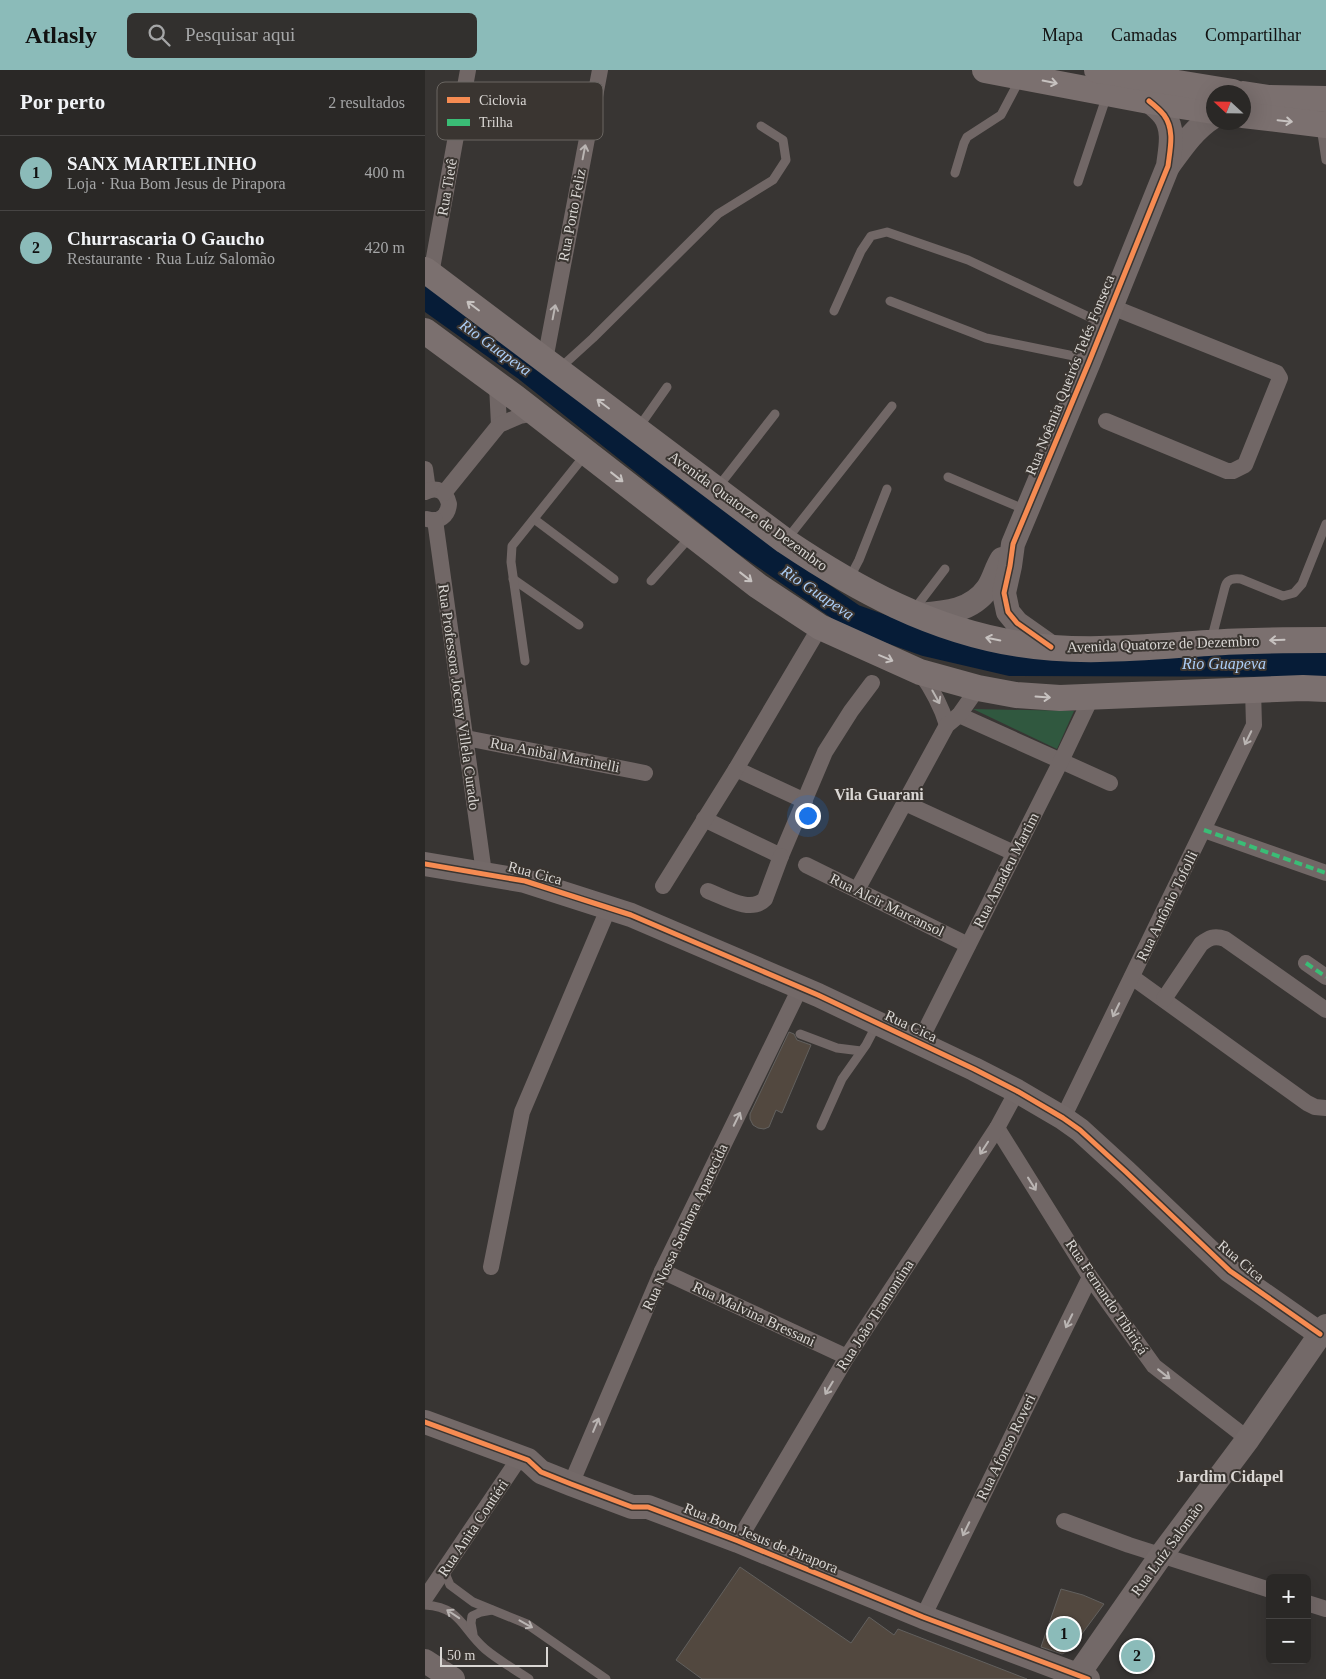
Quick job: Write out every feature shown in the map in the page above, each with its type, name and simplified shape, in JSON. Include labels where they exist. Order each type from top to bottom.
[{"type":"main road","points":[[985,70],[1021,77],[1173,77],[1206,85]]},
{"type":"main road","points":[[1111,77],[1149,101],[1206,110]]},
{"type":"main road","points":[[1251,95],[1269,98],[1326,99]]},
{"type":"main road","points":[[1251,116],[1323,125]]},
{"type":"main road","name":"Avenida Quatorze de Dezembro","points":[[428,272],[785,541],[848,581],[913,614],[959,631],[987,638],[1051,648],[1147,648],[1210,643],[1326,640]]},
{"type":"main road","points":[[425,332],[535,413],[758,586],[820,627],[920,672],[978,688],[1016,695],[1052,697],[1303,688],[1326,689]]},
{"type":"street","name":"Rua Noêmia Queirós Telés Fonseca","points":[[1149,101],[1164,115],[1170,127],[1172,141],[1168,166]]},
{"type":"street","name":"Rua Noêmia Queirós Telés Fonseca","points":[[913,614],[959,610],[975,601],[988,588],[1001,562],[1013,544],[1168,166],[1195,130],[1206,122]]},
{"type":"street","name":"Rua Tietê","points":[[428,272],[455,140]]},
{"type":"street","name":"Rua Porto Feliz","points":[[551,365],[588,140]]},
{"type":"street","points":[[1106,421],[1227,471],[1233,471],[1245,465],[1280,378],[1277,373],[1108,315]]},
{"type":"street","points":[[497,385],[499,425]]},
{"type":"street","points":[[445,493],[499,425],[520,416],[535,413]]},
{"type":"street","points":[[425,469],[426,491],[433,489],[445,493]]},
{"type":"street","points":[[430,519],[445,515],[448,510],[449,504],[445,493]]},
{"type":"street","name":"Rua Professora Joceny Villela Curado","points":[[430,519],[465,738],[484,873]]},
{"type":"street","name":"Rua Noêmia Queirós Telés Fonseca","points":[[1013,544],[1004,593],[1008,612],[1017,623],[1051,648]]},
{"type":"street","points":[[663,886],[736,769],[820,627]]},
{"type":"street","points":[[920,672],[936,695],[943,710],[953,720],[1109,783]]},
{"type":"street","points":[[708,891],[745,905],[756,906],[765,899],[825,752],[846,718],[872,683]]},
{"type":"street","points":[[857,890],[953,720],[978,688]]},
{"type":"street","name":"Rua Antônio Tofolli","points":[[1063,1118],[1254,725],[1253,690]]},
{"type":"street","name":"Rua Amadeu Martim","points":[[919,1043],[1061,762],[1092,696]]},
{"type":"street","name":"Rua Anibal Martinelli","points":[[465,738],[645,773]]},
{"type":"street","points":[[736,769],[805,801]]},
{"type":"street","points":[[905,803],[1014,853]]},
{"type":"street","points":[[705,820],[781,856]]},
{"type":"street","points":[[1204,830],[1326,873]]},
{"type":"street","name":"Rua Cica","points":[[425,864],[525,881],[631,915],[877,1023],[1017,1091],[1063,1118],[1079,1130],[1230,1271],[1324,1333]]},
{"type":"street","name":"Rua Alcir Marcansol","points":[[805,865],[968,945]]},
{"type":"street","points":[[491,1267],[522,1112],[609,907]]},
{"type":"street","points":[[1164,999],[1201,944],[1216,936],[1225,938],[1326,1010]]},
{"type":"street","points":[[1306,963],[1326,977]]},
{"type":"street","points":[[1132,977],[1307,1103],[1326,1108]]},
{"type":"street","name":"Rua Nossa Senhora Aparecida","points":[[574,1477],[662,1271],[800,988]]},
{"type":"street","name":"Rua João Tramontina","points":[[738,1541],[847,1357],[997,1128],[1017,1091]]},
{"type":"street","name":"Rua Fernando Tibiriçá","points":[[997,1128],[1090,1277],[1154,1366],[1248,1439]]},
{"type":"street","name":"Rua Malvina Bressani","points":[[662,1271],[847,1357]]},
{"type":"street","name":"Rua Afonso Roveri","points":[[923,1617],[1090,1277]]},
{"type":"street","name":"Rua Luíz Salomão","points":[[1080,1678],[1162,1554],[1324,1333]]},
{"type":"street","name":"Rua Bom Jesus de Pirapora","points":[[425,1422],[524,1459],[549,1460],[574,1477],[631,1507],[648,1507],[738,1541],[923,1617],[1080,1678]]},
{"type":"street","name":"Rua Anita Contiéri","points":[[425,1598],[524,1459]]},
{"type":"street","points":[[1065,1522],[1129,1545],[1266,1589]]},
{"type":"street","points":[[1311,1604],[1326,1609]]},
{"type":"street","points":[[425,1661],[453,1679]]},
{"type":"lane","points":[[955,173],[967,137],[1001,115],[1021,77]]},
{"type":"lane","points":[[1078,182],[1111,77]]},
{"type":"lane","points":[[1323,125],[1326,160]]},
{"type":"lane","points":[[551,365],[593,338],[718,214],[773,180],[787,160],[783,140],[761,126]]},
{"type":"lane","points":[[834,310],[861,251],[871,236],[887,232],[968,260],[1108,315]]},
{"type":"lane","points":[[890,301],[986,338],[1069,355],[1089,362]]},
{"type":"lane","points":[[637,429],[667,387]]},
{"type":"lane","points":[[785,541],[892,406]]},
{"type":"lane","points":[[716,489],[775,414]]},
{"type":"lane","points":[[525,661],[513,579],[511,546],[586,453]]},
{"type":"lane","points":[[948,477],[1027,510]]},
{"type":"lane","points":[[848,581],[859,560],[887,489]]},
{"type":"lane","points":[[534,519],[614,579]]},
{"type":"lane","points":[[1210,643],[1228,581],[1235,578],[1241,579],[1283,596],[1294,593],[1302,584],[1326,524]]},
{"type":"lane","points":[[651,581],[691,535]]},
{"type":"lane","points":[[913,614],[945,569]]},
{"type":"lane","points":[[513,579],[579,625]]},
{"type":"lane","points":[[821,1126],[842,1079],[877,1023]]},
{"type":"lane","points":[[800,1034],[837,1048],[861,1051]]},
{"type":"lane","points":[[444,1571],[450,1585],[473,1602],[527,1624],[606,1679]]},
{"type":"lane","points":[[425,1604],[437,1606],[458,1617],[476,1641],[491,1654],[529,1679]]},
{"type":"lane","points":[[476,1641],[472,1631],[472,1616],[481,1612],[495,1610]]},
{"type":"green space","points":[[973,709],[1074,711],[1057,749]]},
{"type":"building","points":[[789,1032],[794,1034],[797,1040],[811,1045],[782,1113],[776,1110],[769,1127],[764,1129],[758,1128],[753,1125],[750,1114]]},
{"type":"building","points":[[740,1567],[851,1643],[869,1617],[894,1635],[898,1629],[1027,1679],[702,1679],[676,1660]]},
{"type":"building","points":[[1061,1589],[1083,1595],[1104,1604],[1070,1650],[1062,1654],[1041,1647]]},
{"type":"waterway","name":"Rio Guapeva","points":[[425,296],[527,369],[743,541],[853,617],[925,643],[1011,663],[1326,664]]},
{"type":"marked path","points":[[1204,830],[1326,873]]},
{"type":"marked path","points":[[1306,963],[1326,977]]},
{"type":"cycle path","points":[[1051,647],[1017,623],[1008,612],[1004,593],[1013,544],[1168,166],[1171,140],[1170,127],[1164,115],[1149,101]]},
{"type":"cycle path","points":[[425,864],[525,881],[631,915],[818,995],[1017,1091],[1080,1130],[1230,1271],[1320,1334]]},
{"type":"cycle path","points":[[425,1422],[528,1460],[541,1472],[571,1484],[632,1507],[648,1507],[738,1541],[923,1617],[1088,1679]]},
{"type":"place","name":"SANX MARTELINHO","points":[[1064,1634]]},
{"type":"place","name":"Churrascaria O Gaucho","points":[[1137,1656]]},
{"type":"district","name":"Vila Guarani","points":[[879,794]]},
{"type":"district","name":"Jardim Cidapel","points":[[1230,1476]]}]
